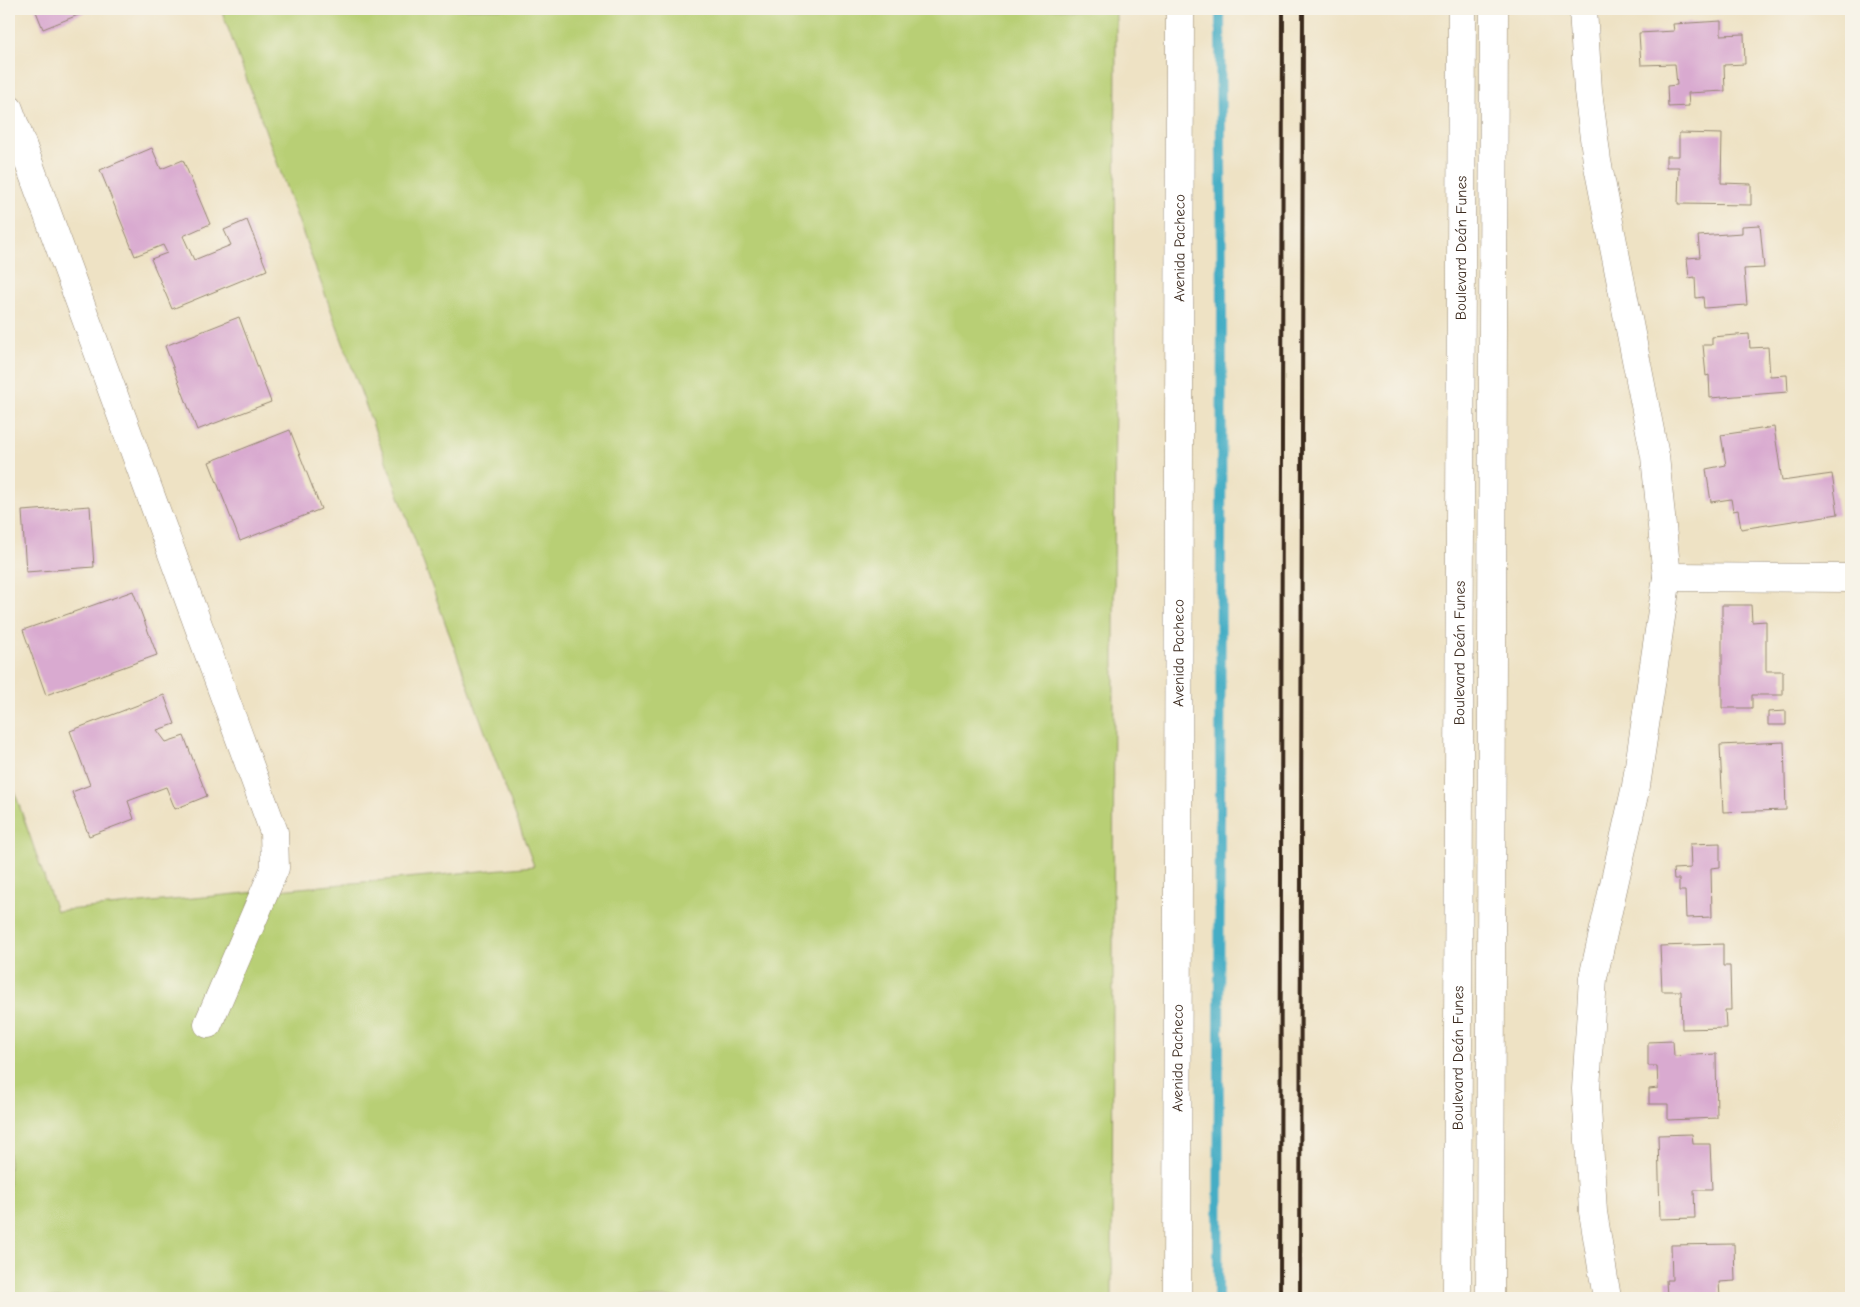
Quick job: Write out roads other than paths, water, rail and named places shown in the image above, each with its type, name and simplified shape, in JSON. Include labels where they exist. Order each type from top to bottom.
[{"type":"street","name":"Avenida Pacheco","points":[[1177,1298],[1180,9]]},
{"type":"street","name":"Boulevard Deán Funes","points":[[1457,1298],[1462,9]]},
{"type":"street","points":[[1490,1298],[1494,9]]},
{"type":"street","points":[[1582,9],[1588,91],[1597,161],[1655,456],[1667,577],[1636,786],[1594,978],[1586,1089],[1593,1212],[1607,1298]]},
{"type":"street","points":[[9,109],[274,832],[275,868],[208,1024]]},
{"type":"street","points":[[1667,577],[1851,578]]},
{"type":"waterway","points":[[1218,1298],[1222,307],[1220,9]]},
{"type":"railway","points":[[1280,1298],[1283,9]]},
{"type":"railway","points":[[1300,1298],[1303,9]]}]
